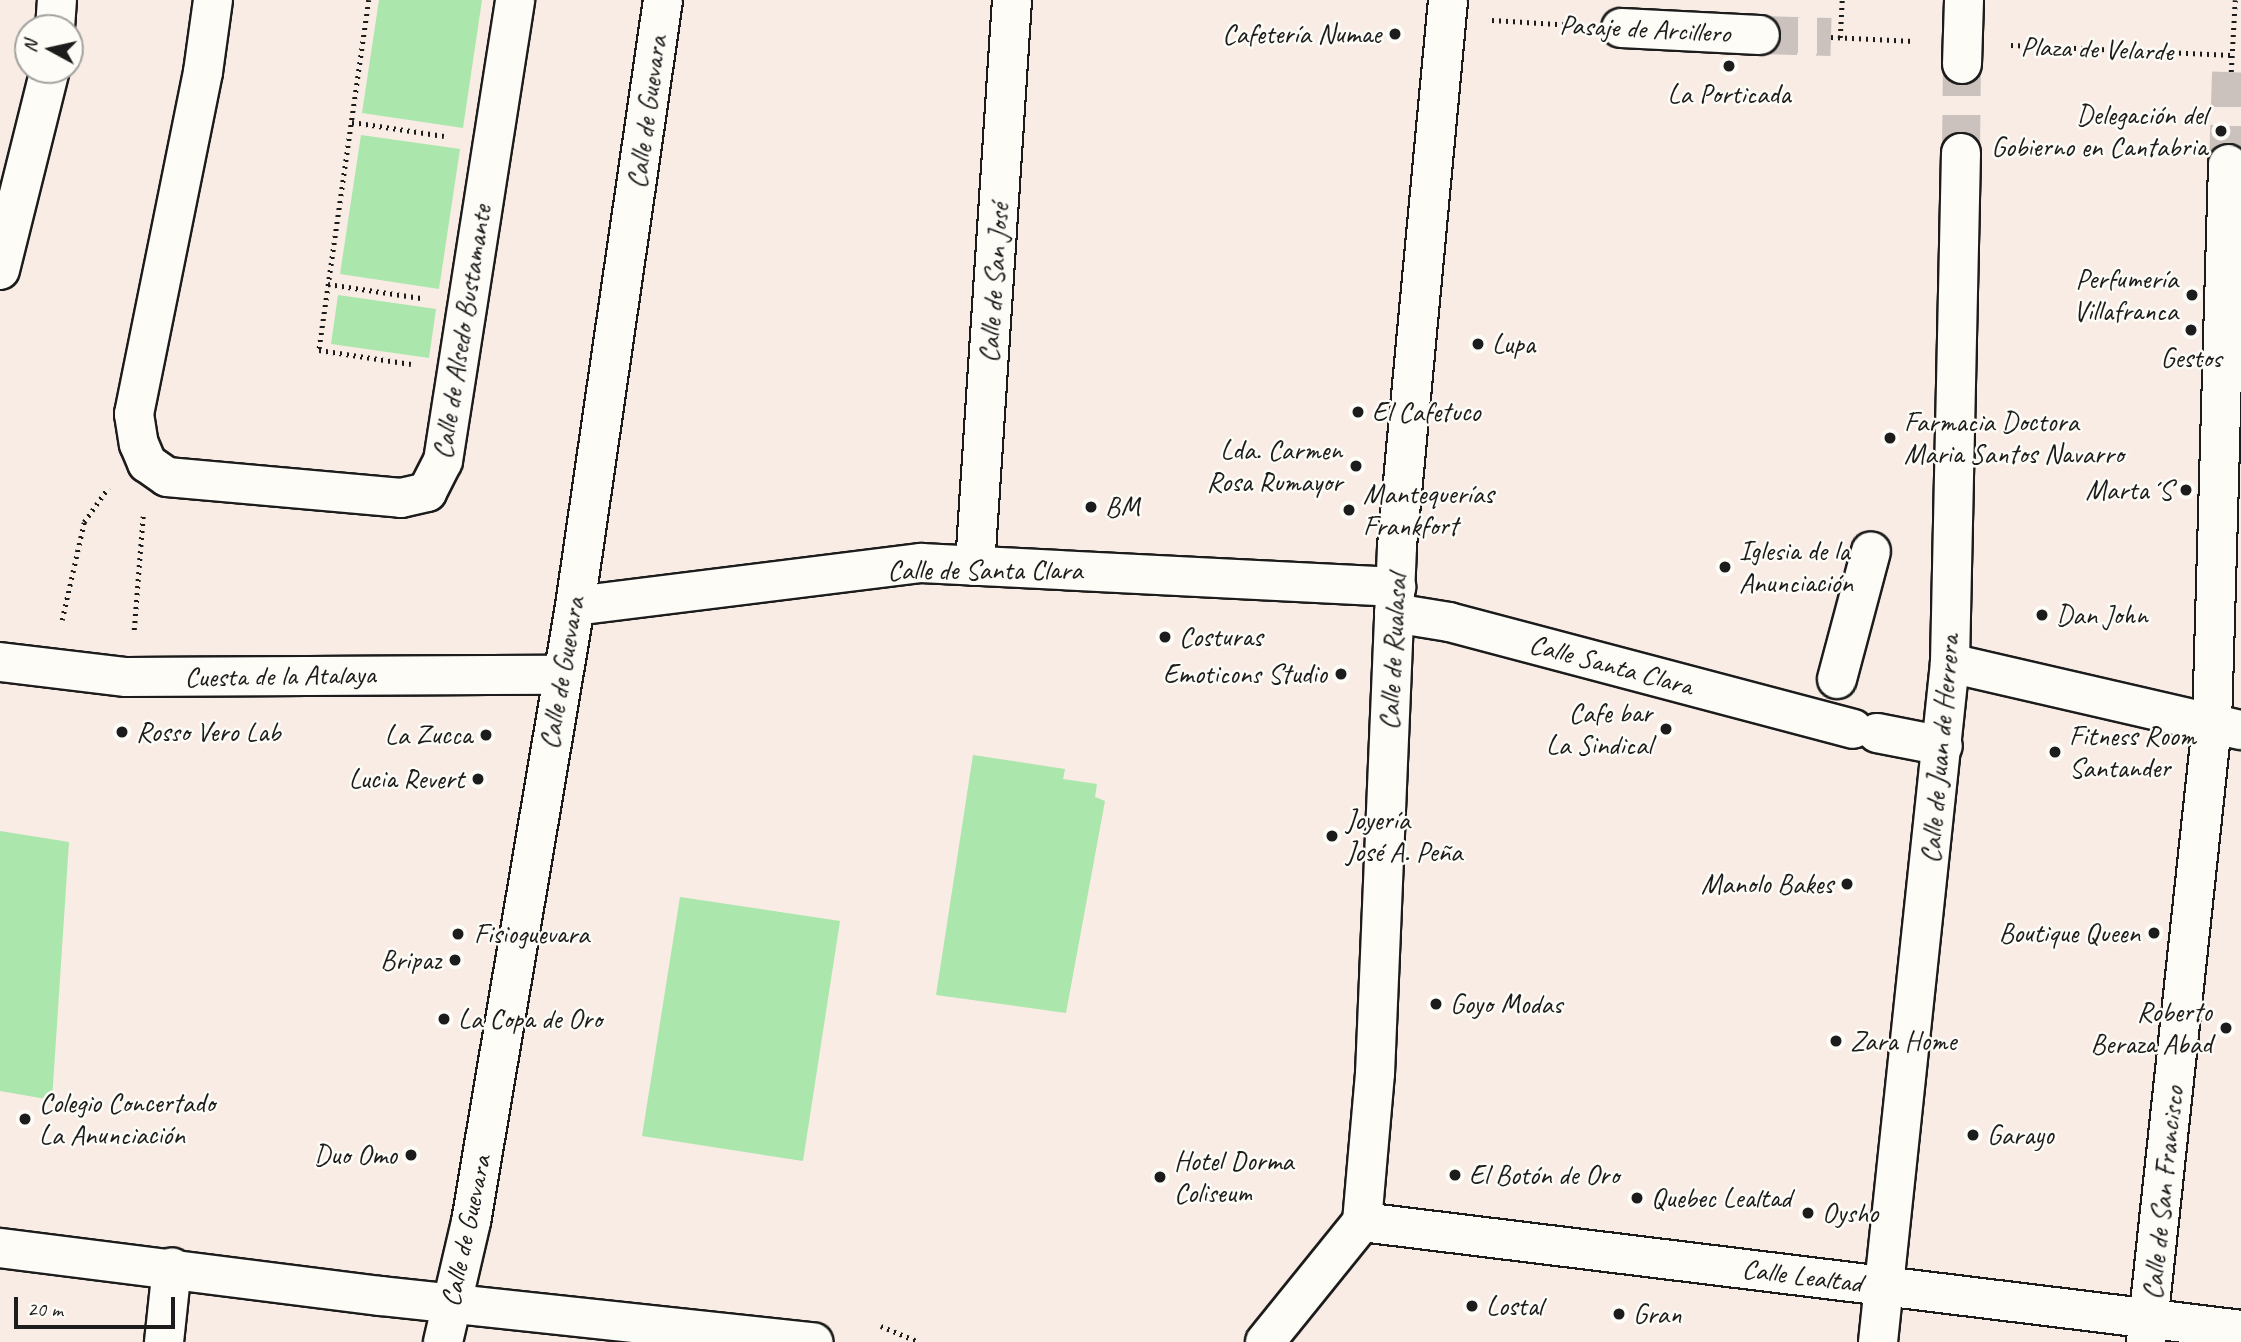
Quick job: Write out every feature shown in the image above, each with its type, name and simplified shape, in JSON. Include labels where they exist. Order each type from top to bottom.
[{"type":"street","points":[[143,454],[134,414],[203,72],[213,0]]},
{"type":"street","name":"Calle de Alsedo Bustamante","points":[[143,454],[167,477],[194,482],[401,498],[427,492],[443,461],[515,0]]},
{"type":"street","name":"Calle de Guevara","points":[[443,1342],[471,1222],[561,675],[575,606],[663,0]]},
{"type":"street","name":"Calle de San José","points":[[975,566],[1012,0]]},
{"type":"street","points":[[1962,53],[1964,0]]},
{"type":"street","name":"Calle de Rualasal","points":[[1362,1222],[1375,1074],[1395,600],[1447,8]]},
{"type":"street","name":"Pasaje de Arcillero","points":[[1621,28],[1760,35]]},
{"type":"street","points":[[0,270],[46,84]]},
{"type":"street","name":"Calle de Juan de Herrera","points":[[1878,1342],[1950,663],[1961,153]]},
{"type":"street","name":"Calle de San Francisco","points":[[2147,1331],[2227,727],[2228,164]]},
{"type":"street","points":[[1845,713],[1871,551]]},
{"type":"street","name":"Calle de Santa Clara","points":[[575,606],[921,563],[1395,600]]},
{"type":"street","name":"Calle Santa Clara","points":[[1395,600],[1449,622],[1845,713],[1943,746]]},
{"type":"street","name":"Cuesta de la Atalaya","points":[[0,662],[126,677],[561,675]]},
{"type":"street","points":[[1950,663],[2227,727]]},
{"type":"street","points":[[1265,1342],[1362,1222]]},
{"type":"street","name":"Calle Lealtad","points":[[1362,1222],[1884,1286],[2147,1331],[2241,1330]]},
{"type":"street","points":[[0,1248],[172,1267],[450,1304],[512,1307],[814,1342]]},
{"type":"street","points":[[164,1342],[172,1267]]},
{"type":"path","points":[[369,0],[319,350],[456,371]]},
{"type":"path","points":[[1840,38],[1842,0]]},
{"type":"path","points":[[2231,72],[2235,0]]},
{"type":"path","name":"Pasaje de Arcillero","points":[[1447,8],[1621,28]]},
{"type":"path","name":"Plaza de Velarde","points":[[1831,37],[1962,53],[2232,55]]},
{"type":"path","points":[[352,122],[492,143]]},
{"type":"path","points":[[328,284],[467,305]]},
{"type":"path","points":[[50,668],[84,522],[143,454]]},
{"type":"path","points":[[126,677],[136,612],[143,454]]},
{"type":"path","points":[[881,1326],[919,1342]]},
{"type":"green space","points":[[379,0],[482,0],[463,128],[362,113]]},
{"type":"green space","points":[[361,135],[460,149],[439,289],[340,274]]},
{"type":"green space","points":[[338,295],[436,309],[429,358],[331,344]]},
{"type":"green space","points":[[973,755],[1065,769],[1063,779],[1097,784],[1095,797],[1105,801],[1066,1013],[936,995]]},
{"type":"green space","points":[[0,831],[69,842],[52,1100],[0,1091]]},
{"type":"green space","points":[[680,897],[840,921],[803,1161],[642,1136]]},
{"type":"tunnel","points":[[1760,35],[1831,37]]},
{"type":"tunnel","points":[[1961,153],[1962,64]]},
{"type":"tunnel","points":[[2228,164],[2231,72]]},
{"type":"place","name":"Cafetería Numae","points":[[1395,34]]},
{"type":"place","name":"La Porticada","points":[[1729,66]]},
{"type":"place","name":"Delegación del Gobierno en Cantabria","points":[[2221,131]]},
{"type":"place","name":"Perfumería Villafranca","points":[[2192,295]]},
{"type":"place","name":"Gestos","points":[[2191,330]]},
{"type":"place","name":"Lupa","points":[[1478,344]]},
{"type":"place","name":"El Cafetuco","points":[[1358,412]]},
{"type":"place","name":"Farmacia Doctora Maria Santos Navarro","points":[[1890,438]]},
{"type":"place","name":"Lda. Carmen Rosa Rumayor","points":[[1356,466]]},
{"type":"place","name":"Marta´S","points":[[2186,490]]},
{"type":"place","name":"BM","points":[[1091,507]]},
{"type":"place","name":"Mantequerías Frankfort","points":[[1349,510]]},
{"type":"place","name":"Iglesia de la Anunciación","points":[[1725,567]]},
{"type":"place","name":"Dan John","points":[[2042,615]]},
{"type":"place","name":"Costuras","points":[[1165,637]]},
{"type":"place","name":"Emoticons Studio","points":[[1341,674]]},
{"type":"place","name":"Cafe bar La Sindical","points":[[1666,729]]},
{"type":"place","name":"Rosso Vero Lab","points":[[122,732]]},
{"type":"place","name":"La Zucca","points":[[486,735]]},
{"type":"place","name":"Fitness Room Santander","points":[[2055,752]]},
{"type":"place","name":"Lucia Revert","points":[[478,779]]},
{"type":"place","name":"Joyería José A. Peña","points":[[1332,836]]},
{"type":"place","name":"Manolo Bakes","points":[[1847,884]]},
{"type":"place","name":"Boutique Queen","points":[[2154,933]]},
{"type":"place","name":"Fisioguevara","points":[[458,934]]},
{"type":"place","name":"Bripaz","points":[[455,960]]},
{"type":"place","name":"Goyo Modas","points":[[1436,1004]]},
{"type":"place","name":"La Copa de Oro","points":[[444,1019]]},
{"type":"place","name":"Roberto Beraza Abad","points":[[2226,1028]]},
{"type":"place","name":"Zara Home","points":[[1836,1041]]},
{"type":"place","name":"Colegio Concertado La Anunciación","points":[[25,1119]]},
{"type":"place","name":"Garayo","points":[[1973,1135]]},
{"type":"place","name":"Duo Omo","points":[[411,1155]]},
{"type":"place","name":"El Botón de Oro","points":[[1455,1175]]},
{"type":"place","name":"Hotel Dorma Coliseum","points":[[1160,1177]]},
{"type":"place","name":"Quebec Lealtad","points":[[1637,1198]]},
{"type":"place","name":"Oysho","points":[[1808,1213]]},
{"type":"place","name":"Lostal","points":[[1472,1306]]},
{"type":"place","name":"Gran","points":[[1619,1314]]}]
